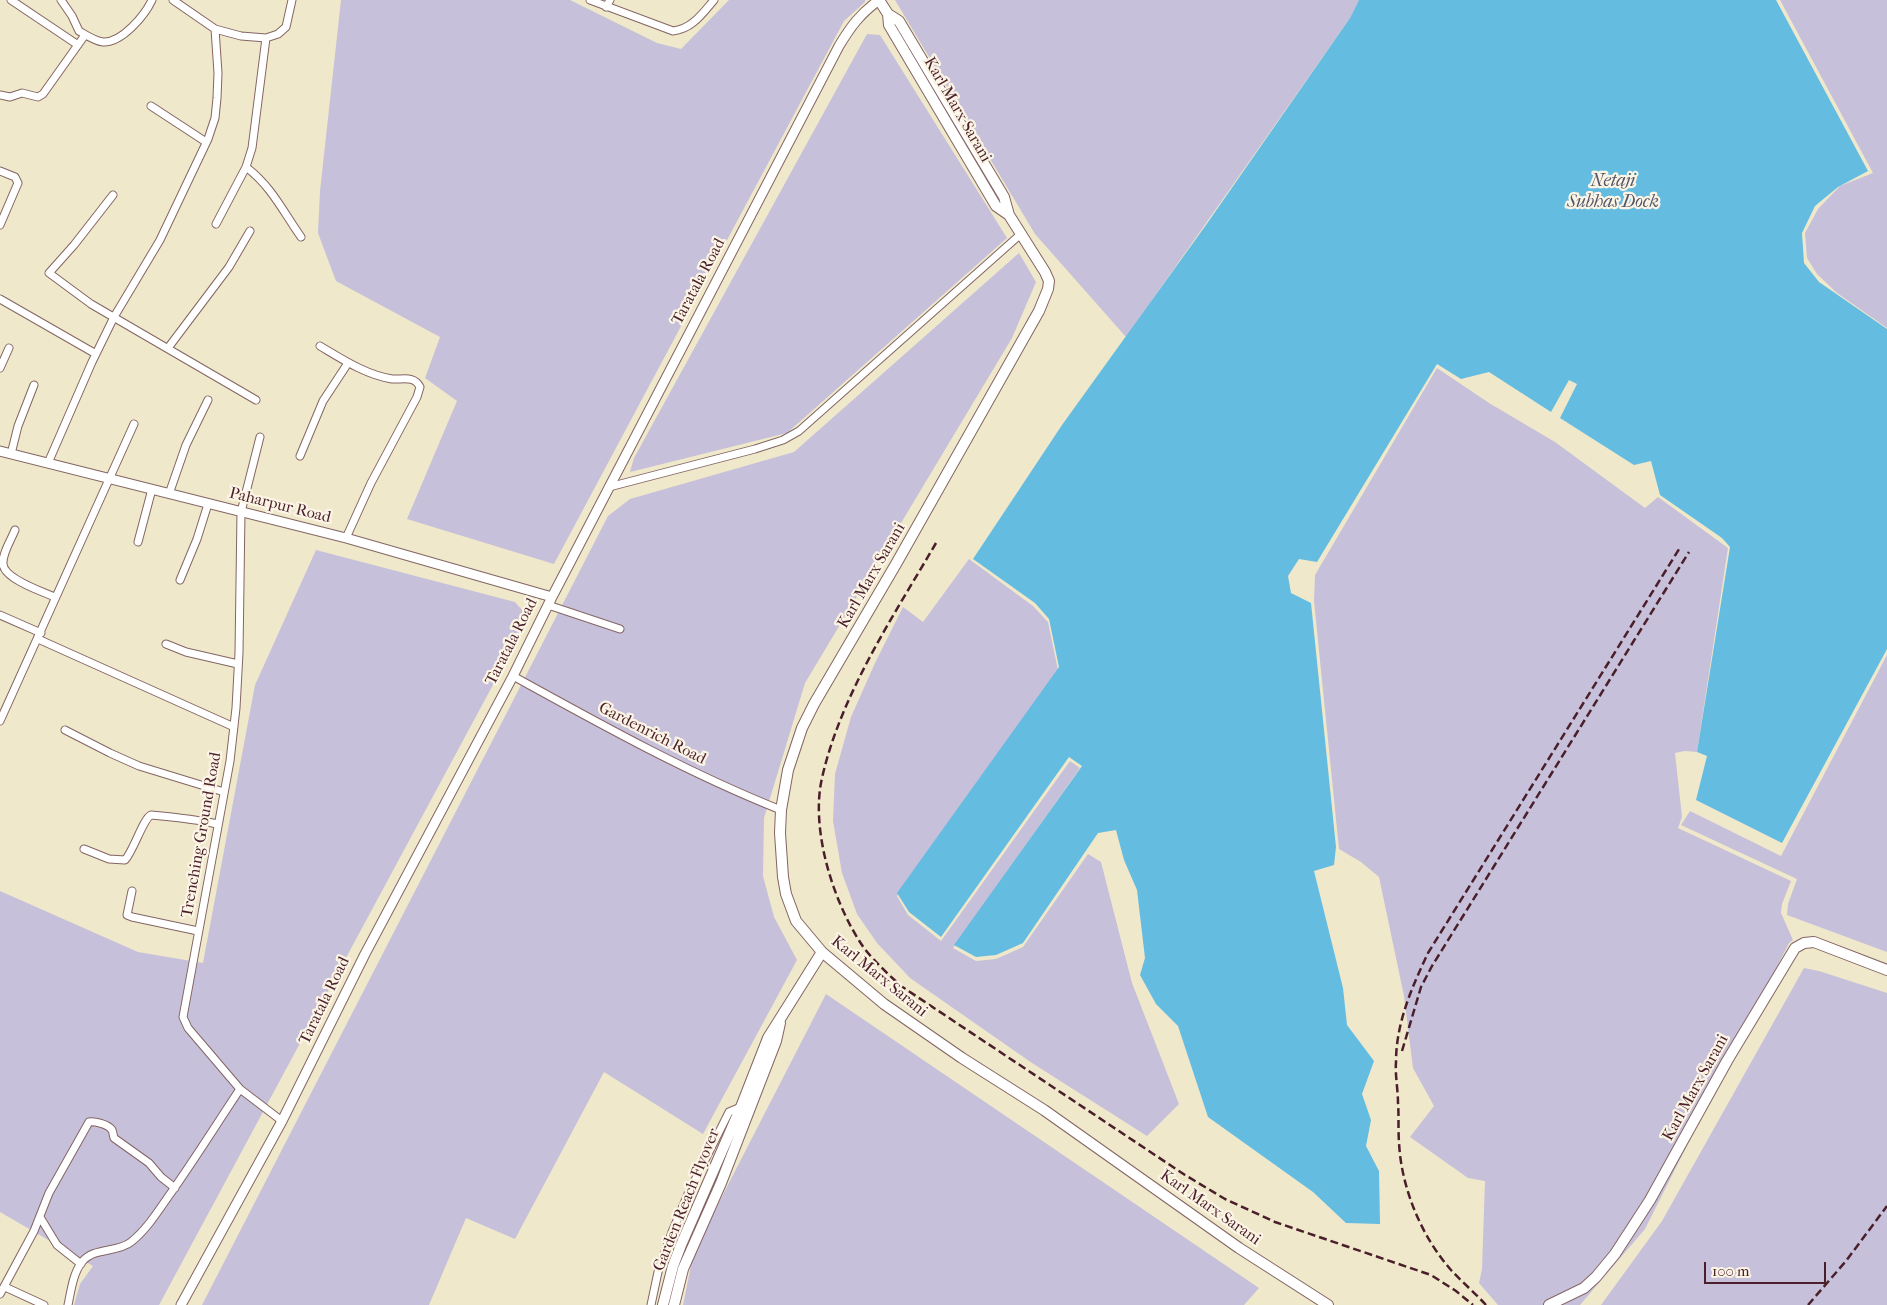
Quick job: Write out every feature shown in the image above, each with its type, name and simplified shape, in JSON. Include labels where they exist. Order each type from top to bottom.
[{"type":"main road","name":"Karl Marx Sarani","points":[[879,0],[888,14],[890,25],[991,199],[996,206],[1009,216],[1022,233],[1049,281],[1048,289],[1039,311],[802,728],[790,761],[781,810],[780,833],[786,894],[796,920],[822,952],[884,1004],[962,1058],[1044,1110],[1239,1248],[1328,1305]]},
{"type":"main road","name":"Karl Marx Sarani","points":[[1549,1305],[1584,1288],[1615,1254],[1650,1200],[1727,1061],[1795,948],[1804,943],[1814,942],[1887,970]]},
{"type":"main road","points":[[745,1110],[776,1041],[782,1018],[822,952]]},
{"type":"main road","name":"Garden Reach Flyover","points":[[663,1305],[673,1266],[710,1178],[745,1110]]},
{"type":"main road","name":"Garden Reach Flyover","points":[[674,1305],[683,1269],[721,1183],[745,1110]]},
{"type":"street","points":[[11,0],[78,45]]},
{"type":"street","points":[[61,0],[72,16],[78,31],[103,42],[118,37],[137,22],[148,9],[152,0]]},
{"type":"street","points":[[172,0],[215,29],[241,36],[266,38],[278,34],[286,27],[292,0]]},
{"type":"street","points":[[590,0],[608,4],[673,32],[680,31],[694,23],[714,0]]},
{"type":"street","name":"Taratala Road","points":[[181,1305],[282,1120],[365,954],[513,676],[550,601],[839,46],[862,13],[879,0]]},
{"type":"street","points":[[48,462],[114,317],[164,232],[206,142],[215,118],[217,98],[218,73],[215,29]]},
{"type":"street","points":[[0,95],[10,97],[22,93],[38,97],[43,94],[85,35]]},
{"type":"street","points":[[216,224],[246,167],[252,148],[266,38]]},
{"type":"street","points":[[151,106],[206,142]]},
{"type":"street","points":[[246,167],[261,178],[301,237]]},
{"type":"street","points":[[0,171],[15,177],[18,183],[0,225]]},
{"type":"street","points":[[113,195],[50,272],[91,304],[256,400]]},
{"type":"street","points":[[168,348],[229,266],[250,230]]},
{"type":"street","points":[[609,487],[755,449],[783,440],[799,431],[1022,233]]},
{"type":"street","points":[[0,299],[96,354]]},
{"type":"street","points":[[320,346],[348,363],[391,379],[413,379],[418,382],[420,390],[371,483],[346,538]]},
{"type":"street","points":[[0,368],[9,348]]},
{"type":"street","points":[[300,456],[323,401],[348,363]]},
{"type":"street","points":[[11,454],[18,426],[34,385]]},
{"type":"street","points":[[169,494],[186,445],[208,400]]},
{"type":"street","points":[[0,721],[134,424]]},
{"type":"street","name":"Trenching Ground Road","points":[[260,437],[241,512],[238,664],[230,761],[183,1017],[188,1028],[240,1089],[282,1120]]},
{"type":"street","name":"Paharpur Road","points":[[0,451],[346,538],[550,601]]},
{"type":"street","points":[[138,542],[152,489]]},
{"type":"street","points":[[180,580],[197,539],[208,504]]},
{"type":"street","points":[[15,530],[2,562],[4,568],[18,581],[55,597]]},
{"type":"street","points":[[550,601],[620,629]]},
{"type":"street","points":[[0,615],[39,636],[234,727]]},
{"type":"street","points":[[166,644],[186,652],[238,664]]},
{"type":"street","name":"Gardenrich Road","points":[[513,676],[685,767],[781,810]]},
{"type":"street","points":[[65,730],[139,766],[224,792]]},
{"type":"street","points":[[84,849],[109,859],[125,860],[140,835],[147,818],[151,815],[168,818],[184,817],[218,824]]},
{"type":"street","points":[[132,891],[127,915],[198,930]]},
{"type":"street","points":[[68,1305],[74,1279],[87,1256],[119,1248],[130,1243],[150,1222],[240,1089]]},
{"type":"street","points":[[650,1305],[658,1272],[688,1194],[730,1112],[745,1110]]},
{"type":"street","points":[[0,1294],[40,1217],[49,1193],[87,1124],[91,1121],[110,1128],[114,1138],[149,1163],[174,1188]]},
{"type":"street","points":[[40,1217],[57,1245],[81,1264]]},
{"type":"street","points":[[4,1287],[44,1305]]},
{"type":"shaded area","points":[[341,0],[570,0],[657,43],[681,49],[729,0],[865,0],[844,21],[554,564],[407,519],[457,401],[425,378],[440,337],[336,281],[318,233],[320,191]]},
{"type":"shaded area","points":[[895,0],[1359,0],[1350,18],[1126,337],[1035,234]]},
{"type":"shaded area","points":[[1780,0],[1887,0],[1887,328],[1837,293],[1817,274],[1807,258],[1805,233],[1818,209],[1840,186],[1873,173]]},
{"type":"shaded area","points":[[867,34],[880,35],[1007,238],[787,433],[630,472],[634,458]]},
{"type":"shaded area","points":[[1019,253],[1036,282],[1012,338],[805,683],[764,818],[763,876],[774,917],[797,960],[703,1134],[604,1072],[515,1239],[466,1218],[429,1305],[202,1305],[608,516],[630,499],[794,452]]},
{"type":"shaded area","points":[[1437,368],[1489,403],[1555,442],[1645,508],[1658,497],[1728,548],[1697,752],[1685,751],[1675,753],[1682,817],[1678,828],[1791,881],[1782,904],[1781,913],[1793,940],[1789,943],[1645,1229],[1580,1305],[1498,1305],[1479,1283],[1482,1269],[1485,1181],[1468,1178],[1410,1137],[1434,1106],[1413,1068],[1404,996],[1379,877],[1361,862],[1339,849],[1314,601],[1315,575]]},
{"type":"shaded area","points":[[316,550],[515,602],[529,618],[159,1305],[74,1305],[80,1284],[93,1266],[0,1212],[0,891],[138,952],[203,963],[255,685]]},
{"type":"shaded area","points":[[969,559],[1033,606],[1048,622],[1058,670],[897,896],[908,915],[941,941],[1070,761],[1080,768],[953,948],[976,961],[996,959],[1023,947],[1088,854],[1101,862],[1132,983],[1179,1104],[1147,1136],[1032,1063],[910,978],[877,943],[857,914],[842,873],[833,821],[835,774],[851,717],[903,607],[923,622]]},
{"type":"shaded area","points":[[1887,655],[1887,952],[1787,915],[1788,904],[1797,879],[1681,825],[1690,811],[1781,856]]},
{"type":"shaded area","points":[[1804,968],[1887,993],[1887,1305],[1601,1305],[1662,1221]]},
{"type":"shaded area","points":[[826,994],[1259,1288],[1244,1305],[683,1305],[694,1251]]},
{"type":"water","name":"Netaji Subhas Dock","points":[[1359,0],[1776,0],[1868,171],[1838,187],[1815,206],[1802,233],[1804,263],[1819,282],[1887,329],[1887,649],[1782,843],[1696,800],[1707,756],[1697,752],[1730,547],[1722,538],[1660,495],[1651,461],[1634,465],[1560,418],[1577,384],[1569,380],[1551,412],[1489,372],[1461,379],[1437,364],[1317,562],[1299,559],[1288,576],[1291,593],[1311,603],[1336,847],[1334,865],[1314,871],[1343,988],[1347,1025],[1374,1061],[1362,1094],[1371,1120],[1366,1146],[1379,1171],[1380,1224],[1346,1223],[1313,1192],[1208,1117],[1178,1026],[1156,1004],[1140,975],[1145,958],[1137,890],[1124,860],[1116,830],[1098,833],[1023,943],[996,955],[976,957],[954,945],[1082,766],[1069,757],[941,937],[909,912],[897,893],[1059,667],[1049,619],[1035,603],[973,559],[1062,425],[1206,225],[1350,18]]},
{"type":"railway","points":[[936,543],[886,628],[855,686],[842,716],[822,778],[819,798],[819,820],[827,866],[843,911],[864,948],[901,986],[1185,1175],[1225,1199],[1275,1222],[1431,1275],[1456,1291],[1473,1305]]},
{"type":"railway","points":[[1486,1305],[1440,1257],[1430,1242],[1408,1193],[1401,1159],[1396,1072],[1397,1048],[1402,1019],[1411,992],[1428,953],[1681,546]]},
{"type":"railway","points":[[1402,1051],[1421,987],[1432,966],[1689,552]]},
{"type":"railway","points":[[1808,1305],[1846,1261],[1887,1206]]}]
